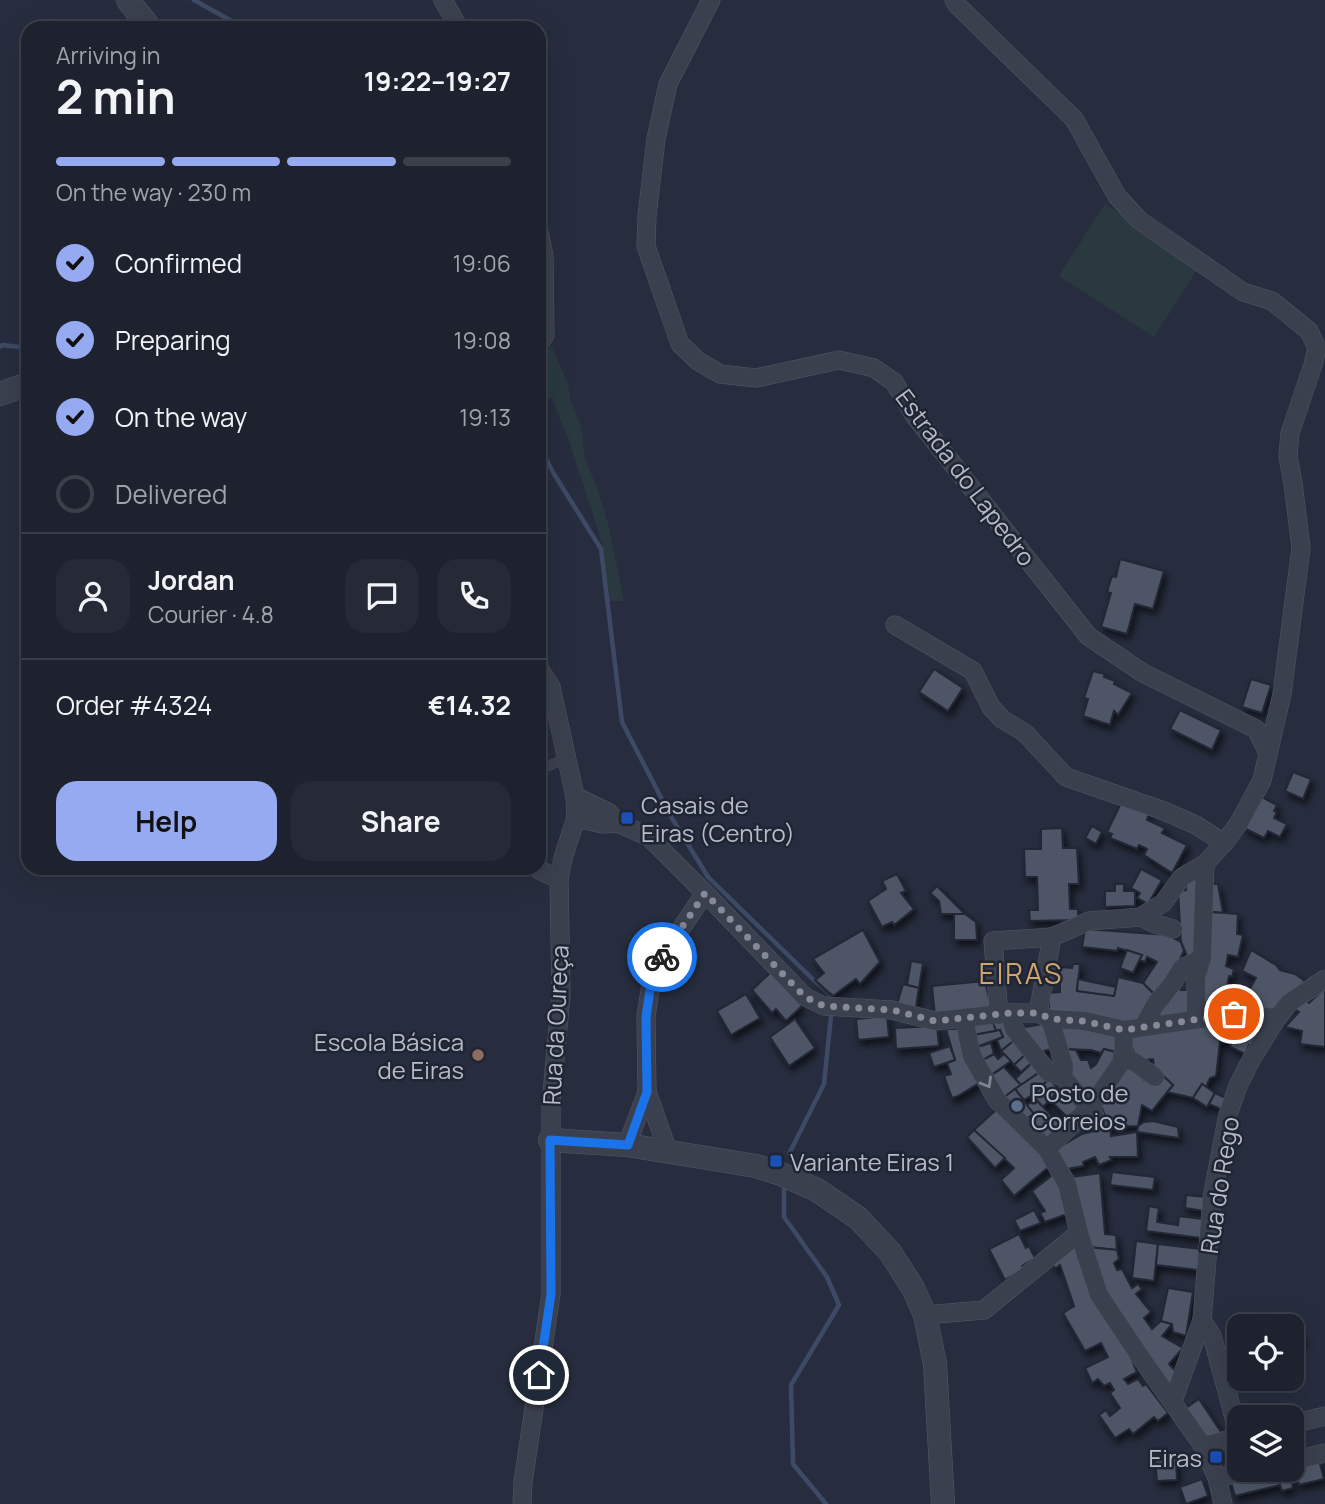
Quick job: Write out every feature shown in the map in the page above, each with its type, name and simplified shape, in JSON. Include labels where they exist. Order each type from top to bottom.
[{"type":"street","points":[[128,0],[144,21]]},
{"type":"street","points":[[443,0],[455,21]]},
{"type":"street","name":"Estrada do Lapedro","points":[[711,0],[668,84],[656,139],[647,216],[646,246],[680,344],[698,361],[720,374],[756,378],[839,360],[874,368],[894,382],[914,415],[1088,636],[1143,673],[1256,729],[1268,753]]},
{"type":"street","points":[[954,0],[1074,119],[1117,196],[1139,220],[1243,292],[1272,302],[1309,331],[1317,348],[1290,433],[1288,456],[1301,548],[1282,694],[1262,780],[1239,824],[1205,864],[1182,877],[1163,903],[1140,917],[1089,921],[1052,937],[993,941],[1004,1014],[1048,1072],[1063,1077],[1091,1106]]},
{"type":"street","points":[[0,394],[21,386]]},
{"type":"street","points":[[895,625],[974,671],[991,707],[1002,719],[1025,733],[1066,777],[1164,811],[1196,825],[1224,843]]},
{"type":"street","name":"Rua da Oureça","points":[[522,1504],[551,1294],[551,1104],[561,995],[559,879],[576,818],[575,796],[567,758],[551,687],[546,679]]},
{"type":"street","points":[[575,796],[608,812],[618,823],[649,838],[805,997],[824,1006],[892,1010],[935,1021],[1004,1014],[1044,1016],[1124,1030],[1234,1014],[1277,1018]]},
{"type":"street","points":[[576,818],[602,824],[618,823]]},
{"type":"street","points":[[1196,1019],[1196,977],[1202,958],[1205,864]]},
{"type":"street","points":[[546,873],[559,879]]},
{"type":"street","points":[[668,1151],[647,1092],[646,1017],[650,990],[659,961],[705,893]]},
{"type":"street","points":[[1140,917],[1173,929]]},
{"type":"street","points":[[1052,937],[1044,1016],[1064,1066],[1063,1077]]},
{"type":"street","points":[[1143,1027],[1155,1005],[1182,968],[1202,958]]},
{"type":"street","name":"Rua do Rego","points":[[1172,1401],[1202,1320],[1212,1198],[1228,1114],[1242,1077],[1277,1018],[1289,1003],[1325,979]]},
{"type":"street","points":[[964,1019],[972,1056],[997,1100],[1047,1149],[1067,1184],[1099,1295],[1203,1446],[1217,1478],[1223,1504]]},
{"type":"street","points":[[1047,1149],[1091,1106],[1124,1060],[1124,1030]]},
{"type":"street","points":[[1124,1060],[1133,1061],[1154,1077]]},
{"type":"street","points":[[628,1145],[647,1092]]},
{"type":"street","points":[[550,1140],[628,1145],[756,1166],[817,1190],[858,1218],[891,1252],[913,1288],[925,1315],[935,1364],[943,1504]]},
{"type":"street","points":[[925,1315],[984,1310],[1079,1233]]},
{"type":"street","name":"Rua do Rego","points":[[1202,1320],[1212,1336],[1231,1405]]},
{"type":"street","points":[[1304,1421],[1325,1416]]},
{"type":"street","points":[[1203,1446],[1227,1439]]},
{"type":"street","points":[[1304,1458],[1325,1453]]},
{"type":"street","points":[[1217,1478],[1227,1476]]},
{"type":"lane","points":[[546,767],[567,758]]},
{"type":"lane","points":[[1091,1106],[1099,1114],[1103,1126]]},
{"type":"shaded area","points":[[1105,204],[1200,265],[1154,337],[1059,276]]},
{"type":"shaded area","points":[[551,345],[568,384],[571,403],[581,426],[585,459],[609,527],[624,601],[609,601],[602,543],[569,440],[552,398],[546,399],[546,351]]},
{"type":"building","points":[[1120,559],[1164,571],[1153,609],[1135,604],[1127,634],[1101,627],[1111,593],[1107,592],[1112,576],[1116,577]]},
{"type":"building","points":[[934,669],[963,688],[948,711],[919,692]]},
{"type":"building","points":[[1093,671],[1105,674],[1104,677],[1132,693],[1118,715],[1114,711],[1110,725],[1083,716],[1088,699],[1084,698]]},
{"type":"building","points":[[1251,679],[1271,685],[1262,713],[1242,707]]},
{"type":"building","points":[[1180,710],[1221,730],[1212,750],[1170,729]]},
{"type":"building","points":[[1293,772],[1311,779],[1303,799],[1285,791]]},
{"type":"building","points":[[1260,796],[1277,805],[1274,818],[1287,824],[1280,837],[1268,831],[1264,838],[1244,828]]},
{"type":"building","points":[[1122,801],[1149,813],[1147,820],[1165,828],[1162,833],[1187,845],[1172,873],[1144,855],[1147,849],[1139,845],[1137,849],[1110,838],[1112,834],[1107,832]]},
{"type":"building","points":[[1092,826],[1102,832],[1096,844],[1085,838]]},
{"type":"building","points":[[1062,828],[1063,848],[1077,848],[1079,884],[1069,884],[1070,909],[1078,909],[1078,920],[1030,921],[1029,910],[1038,910],[1037,877],[1025,877],[1024,849],[1041,849],[1041,829]]},
{"type":"building","points":[[1141,869],[1162,880],[1148,904],[1137,898],[1140,893],[1131,888]]},
{"type":"building","points":[[897,874],[906,891],[901,893],[914,909],[894,925],[892,922],[882,927],[868,901],[886,889],[882,881]]},
{"type":"building","points":[[1198,878],[1199,955],[1187,956],[1181,942],[1178,891],[1186,890],[1186,883]]},
{"type":"building","points":[[1115,884],[1124,884],[1124,891],[1135,891],[1135,906],[1105,907],[1105,891],[1115,891]]},
{"type":"building","points":[[1210,884],[1218,884],[1223,913],[1211,912]]},
{"type":"building","points":[[937,886],[965,914],[941,914],[939,901],[930,893]]},
{"type":"building","points":[[1211,912],[1238,914],[1237,934],[1243,935],[1238,957],[1228,955],[1226,966],[1234,969],[1232,977],[1229,976],[1226,993],[1245,997],[1256,978],[1242,971],[1251,950],[1280,970],[1295,974],[1305,981],[1274,1009],[1205,1008],[1205,1002],[1202,1002],[1207,926]]},
{"type":"building","points":[[954,914],[965,914],[976,922],[977,940],[954,940]]},
{"type":"building","points":[[1085,929],[1168,935],[1181,942],[1184,951],[1157,997],[1143,983],[1157,962],[1147,957],[1145,962],[1139,960],[1142,955],[1118,948],[1117,951],[1082,947]]},
{"type":"building","points":[[863,930],[880,962],[860,984],[856,979],[833,996],[815,980],[824,973],[813,959]]},
{"type":"building","points":[[1127,950],[1142,955],[1133,973],[1120,968]]},
{"type":"building","points":[[911,961],[923,963],[919,988],[907,985]]},
{"type":"building","points":[[1073,964],[1080,964],[1077,991],[1114,996],[1118,977],[1143,983],[1157,997],[1141,1023],[1049,1014],[1049,993],[1060,992],[1060,967],[1072,968]]},
{"type":"building","points":[[771,972],[802,1006],[786,1021],[776,1009],[772,1013],[752,990]]},
{"type":"building","points":[[1078,979],[1116,987],[1114,996],[1077,991]]},
{"type":"building","points":[[985,981],[992,1011],[935,1016],[932,986]]},
{"type":"building","points":[[903,984],[919,988],[915,1013],[896,1008]]},
{"type":"building","points":[[1174,986],[1181,990],[1194,990],[1192,1012],[1161,1020],[1158,1006]]},
{"type":"building","points":[[1325,988],[1325,1047],[1300,1044],[1302,1031],[1285,1027],[1299,1012],[1293,1008],[1304,999],[1309,1003]]},
{"type":"building","points":[[746,994],[760,1018],[731,1035],[717,1011]]},
{"type":"building","points":[[887,1016],[889,1037],[858,1040],[856,1019]]},
{"type":"building","points":[[1007,1018],[1016,1039],[1001,1051],[997,1040],[1003,1037],[1000,1030],[996,1031],[992,1020]]},
{"type":"building","points":[[795,1019],[815,1048],[789,1066],[770,1037]]},
{"type":"building","points":[[992,1020],[996,1031],[974,1035],[973,1023]]},
{"type":"building","points":[[1235,1020],[1268,1026],[1253,1048],[1249,1045],[1245,1054],[1230,1047]]},
{"type":"building","points":[[1235,1020],[1230,1043],[1220,1042],[1216,1076],[1210,1078],[1206,1087],[1202,1084],[1193,1098],[1167,1092],[1173,1085],[1154,1067],[1153,1059],[1136,1061],[1129,1037]]},
{"type":"building","points":[[1048,1023],[1051,1049],[1038,1053],[1020,1028]]},
{"type":"building","points":[[1060,1025],[1116,1035],[1115,1052],[1104,1049],[1101,1053],[1063,1049]]},
{"type":"building","points":[[937,1026],[939,1046],[896,1049],[895,1028]]},
{"type":"building","points":[[946,1029],[959,1029],[979,1083],[952,1098],[944,1076],[951,1074],[947,1063],[955,1060]]},
{"type":"building","points":[[1000,1030],[1003,1037],[974,1048],[974,1035]]},
{"type":"building","points":[[1016,1039],[1027,1053],[1014,1065],[1001,1051]]},
{"type":"building","points":[[991,1043],[994,1054],[979,1062],[974,1048]]},
{"type":"building","points":[[950,1046],[955,1060],[934,1067],[929,1053]]},
{"type":"building","points":[[1063,1049],[1076,1050],[1081,1060],[1088,1060],[1091,1068],[1104,1049],[1115,1052],[1112,1069],[1087,1101],[1071,1081]]},
{"type":"building","points":[[1027,1053],[1034,1061],[1021,1072],[1014,1065]]},
{"type":"building","points":[[994,1054],[998,1059],[1004,1054],[1011,1061],[987,1078],[979,1062]]},
{"type":"building","points":[[1034,1061],[1043,1070],[1021,1085],[1015,1079]]},
{"type":"building","points":[[1130,1064],[1144,1080],[1162,1075],[1173,1085],[1152,1111],[1142,1105],[1138,1126],[1110,1127],[1100,1104]]},
{"type":"building","points":[[1004,1067],[1021,1085],[1003,1098],[987,1078]]},
{"type":"building","points":[[1043,1070],[1049,1079],[1024,1100],[1015,1089]]},
{"type":"building","points":[[1049,1079],[1060,1090],[1043,1107],[1032,1095]]},
{"type":"building","points":[[1202,1084],[1215,1093],[1207,1107],[1193,1098]]},
{"type":"building","points":[[1064,1086],[1083,1105],[1069,1119],[1050,1100]]},
{"type":"building","points":[[1015,1089],[1034,1114],[1025,1120],[1003,1098]]},
{"type":"building","points":[[1215,1093],[1228,1099],[1223,1110],[1209,1104]]},
{"type":"building","points":[[1035,1099],[1061,1125],[1045,1141],[1025,1120],[1034,1114],[1027,1105]]},
{"type":"building","points":[[997,1109],[1051,1165],[1014,1196],[1001,1180],[1014,1168],[974,1130]]},
{"type":"building","points":[[1153,1121],[1178,1127],[1179,1138],[1137,1132],[1138,1126]]},
{"type":"building","points":[[1110,1127],[1111,1136],[1137,1132],[1138,1157],[1110,1157],[1112,1160],[1099,1165],[1095,1157],[1083,1162],[1084,1166],[1067,1169],[1058,1154],[1058,1148],[1082,1134]]},
{"type":"building","points":[[974,1130],[1005,1158],[995,1168],[967,1137]]},
{"type":"building","points":[[1112,1172],[1155,1177],[1153,1190],[1110,1185]]},
{"type":"building","points":[[1055,1173],[1070,1213],[1045,1222],[1040,1213],[1045,1211],[1032,1191]]},
{"type":"building","points":[[1100,1173],[1105,1234],[1116,1235],[1117,1250],[1088,1247],[1072,1177]]},
{"type":"building","points":[[1186,1195],[1206,1197],[1204,1211],[1185,1208]]},
{"type":"building","points":[[1149,1206],[1159,1208],[1157,1222],[1178,1225],[1179,1216],[1203,1219],[1201,1238],[1146,1231]]},
{"type":"building","points":[[1034,1210],[1041,1223],[1020,1231],[1014,1220]]},
{"type":"building","points":[[1019,1234],[1035,1258],[1022,1266],[1024,1269],[1005,1280],[989,1249]]},
{"type":"building","points":[[1136,1241],[1158,1244],[1154,1281],[1132,1278]]},
{"type":"building","points":[[1158,1244],[1201,1249],[1198,1270],[1156,1265]]},
{"type":"building","points":[[1076,1245],[1137,1372],[1124,1379],[1128,1384],[1138,1379],[1143,1386],[1146,1384],[1168,1413],[1158,1421],[1154,1417],[1133,1434],[1129,1429],[1115,1438],[1099,1415],[1106,1410],[1110,1416],[1120,1408],[1110,1393],[1114,1390],[1110,1383],[1104,1386],[1098,1379],[1092,1383],[1085,1368],[1108,1357],[1101,1343],[1085,1351],[1063,1313],[1074,1306],[1060,1265],[1055,1269],[1052,1262]]},
{"type":"building","points":[[1088,1247],[1117,1250],[1119,1259],[1114,1263],[1117,1270],[1122,1269],[1132,1288],[1138,1284],[1142,1289],[1136,1294],[1151,1312],[1144,1318],[1152,1329],[1161,1321],[1172,1324],[1162,1336],[1183,1348],[1169,1364],[1179,1375],[1169,1390],[1105,1297]]},
{"type":"building","points":[[1168,1288],[1193,1292],[1186,1336],[1173,1332],[1172,1324],[1161,1321]]},
{"type":"building","points":[[1199,1399],[1223,1435],[1204,1440],[1183,1410]]},
{"type":"building","points":[[1176,1458],[1177,1480],[1157,1481],[1155,1459]]},
{"type":"building","points":[[1319,1460],[1324,1479],[1299,1485],[1298,1482],[1304,1482],[1304,1464]]},
{"type":"building","points":[[1202,1479],[1208,1496],[1186,1504],[1180,1487]]},
{"type":"building","points":[[1231,1482],[1292,1482],[1293,1488],[1282,1491],[1280,1485],[1235,1496]]},
{"type":"waterway","points":[[194,0],[232,21]]},
{"type":"waterway","points":[[0,347],[21,347]]},
{"type":"waterway","points":[[546,459],[601,549],[622,722],[670,815],[708,877],[832,998]]},
{"type":"waterway","points":[[789,1154],[824,1084],[831,1016]]},
{"type":"waterway","points":[[784,1186],[784,1217],[827,1277],[839,1305],[791,1385],[793,1464],[826,1504]]},
{"type":"way so far","points":[[662,957],[705,893],[805,997],[824,1006],[892,1010],[935,1021],[1010,1013],[1038,1013],[1051,1019],[1084,1021],[1124,1030],[1234,1014]]},
{"type":"place","name":"Casais de Eiras (Centro)","points":[[627,818]]},
{"type":"place","name":"Escola Básica de Eiras","points":[[478,1055]]},
{"type":"place","name":"Posto de Correios","points":[[1017,1106]]},
{"type":"place","name":"Variante Eiras 1","points":[[776,1161]]},
{"type":"place","name":"Eiras","points":[[1216,1457]]},
{"type":"district","name":"EIRAS","points":[[1021,973]]},
{"type":"route","points":[[539,1375],[551,1294],[550,1140],[628,1145],[647,1092],[646,1017],[650,990],[662,957]]}]
